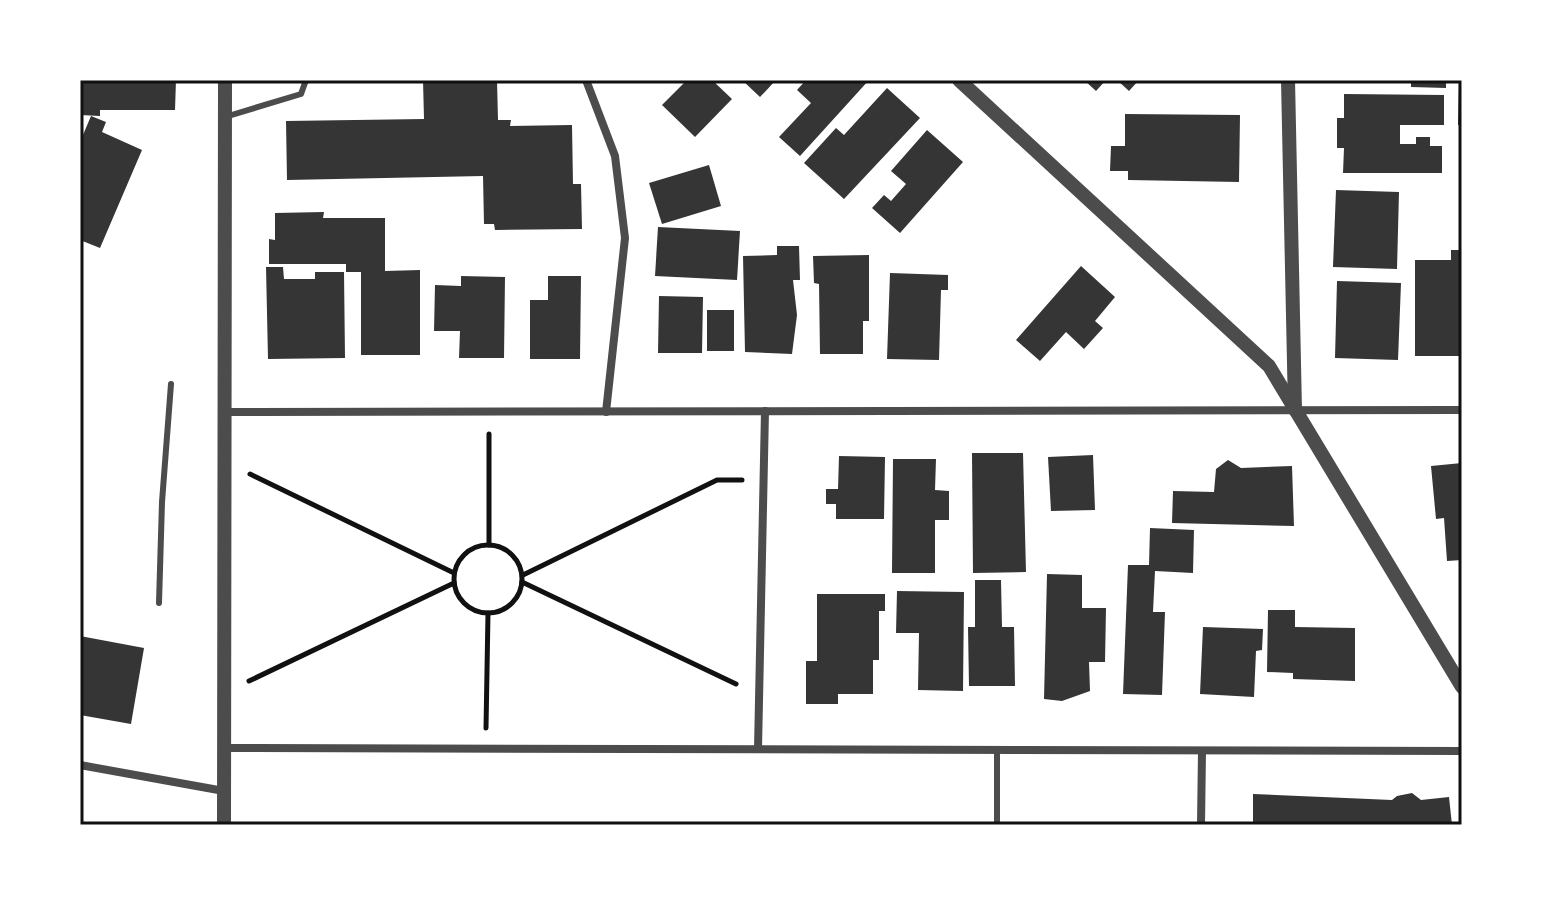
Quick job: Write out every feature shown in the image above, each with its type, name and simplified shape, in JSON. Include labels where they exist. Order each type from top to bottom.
[{"type":"street","points":[[224,825],[225,80]]},
{"type":"street","points":[[586,80],[615,156],[625,238],[606,412]]},
{"type":"street","points":[[959,80],[1269,366],[1462,687]]},
{"type":"street","points":[[1288,80],[1295,410]]},
{"type":"street","points":[[224,412],[1462,410]]},
{"type":"street","points":[[758,749],[765,411]]},
{"type":"street","points":[[223,748],[1462,751]]},
{"type":"street","points":[[1201,825],[1202,751]]},
{"type":"street","points":[[80,765],[224,791]]},
{"type":"lane","points":[[225,117],[301,94],[306,80]]},
{"type":"lane","points":[[159,603],[162,502],[171,384]]},
{"type":"lane","points":[[997,750],[997,825]]},
{"type":"path","points":[[489,412],[489,545]]},
{"type":"path","points":[[224,458],[263,481],[454,573]]},
{"type":"path","points":[[759,693],[715,676],[522,578],[513,555],[504,548],[489,545],[471,549],[463,555],[454,573],[454,583],[463,602],[488,613],[510,605],[522,578],[717,480],[763,480]]},
{"type":"path","points":[[223,694],[454,583]]},
{"type":"path","points":[[485,749],[488,613]]},
{"type":"building","points":[[80,80],[176,80],[175,110],[100,110],[100,116],[80,115]]},
{"type":"building","points":[[423,80],[497,80],[498,120],[511,120],[510,126],[572,125],[573,184],[581,184],[582,229],[495,230],[494,224],[484,224],[483,176],[287,180],[286,121],[424,119]]},
{"type":"building","points":[[687,80],[712,80],[732,99],[695,137],[662,105]]},
{"type":"building","points":[[742,80],[776,80],[760,97]]},
{"type":"building","points":[[806,80],[869,80],[800,156],[779,137],[811,103],[797,90]]},
{"type":"building","points":[[1084,80],[1106,80],[1096,91]]},
{"type":"building","points":[[1117,80],[1139,80],[1129,91]]},
{"type":"building","points":[[1411,80],[1446,80],[1446,88],[1411,87]]},
{"type":"building","points":[[1459,80],[1462,80],[1462,125],[1458,125]]},
{"type":"building","points":[[887,88],[920,118],[844,199],[804,163],[836,128],[844,135]]},
{"type":"building","points":[[1344,94],[1444,95],[1444,125],[1400,125],[1400,144],[1416,144],[1416,137],[1430,137],[1430,146],[1442,146],[1442,173],[1343,173],[1344,148],[1337,148],[1337,118],[1344,118]]},
{"type":"building","points":[[1125,114],[1240,115],[1239,182],[1128,180],[1128,171],[1110,171],[1111,146],[1125,146]]},
{"type":"building","points":[[91,116],[106,122],[102,132],[142,150],[100,248],[80,240],[80,142]]},
{"type":"building","points":[[927,130],[963,162],[900,233],[872,208],[884,195],[891,201],[906,184],[891,171]]},
{"type":"building","points":[[709,165],[721,206],[662,224],[649,183]]},
{"type":"building","points":[[1336,190],[1399,192],[1397,269],[1333,267]]},
{"type":"building","points":[[324,212],[323,218],[385,218],[385,271],[420,270],[420,355],[361,355],[361,272],[346,272],[346,264],[269,264],[269,239],[275,240],[275,213]]},
{"type":"building","points":[[658,227],[740,231],[737,280],[655,276]]},
{"type":"building","points":[[777,246],[799,246],[800,280],[793,280],[797,315],[792,354],[745,352],[743,256],[777,255]]},
{"type":"building","points":[[1451,250],[1462,250],[1462,356],[1415,356],[1415,260],[1451,260]]},
{"type":"building","points":[[869,255],[869,321],[863,321],[863,354],[820,354],[819,284],[814,283],[813,256]]},
{"type":"building","points":[[1081,266],[1115,297],[1095,321],[1103,328],[1084,349],[1066,332],[1040,361],[1016,340]]},
{"type":"building","points":[[266,267],[283,267],[284,279],[315,279],[315,272],[344,272],[345,358],[268,359]]},
{"type":"building","points":[[890,273],[948,275],[948,290],[941,290],[939,360],[887,359]]},
{"type":"building","points":[[461,276],[505,277],[504,358],[459,358],[460,331],[434,331],[435,285],[461,286]]},
{"type":"building","points":[[548,276],[581,276],[580,359],[530,359],[530,300],[548,300]]},
{"type":"building","points":[[1337,281],[1401,283],[1398,360],[1335,358]]},
{"type":"building","points":[[659,296],[703,297],[702,353],[658,353]]},
{"type":"building","points":[[707,310],[734,310],[734,351],[707,351]]},
{"type":"building","points":[[972,453],[1023,453],[1026,572],[973,573]]},
{"type":"building","points":[[1093,455],[1095,510],[1051,511],[1048,457]]},
{"type":"building","points":[[839,456],[885,457],[884,519],[836,519],[836,504],[826,504],[826,489],[838,489]]},
{"type":"building","points":[[893,459],[936,459],[935,490],[949,491],[949,520],[935,520],[935,573],[892,573]]},
{"type":"building","points":[[1228,460],[1241,468],[1292,466],[1294,526],[1172,523],[1173,491],[1214,492],[1216,469]]},
{"type":"building","points":[[1462,463],[1462,560],[1447,561],[1444,518],[1436,519],[1431,466]]},
{"type":"building","points":[[1150,528],[1194,530],[1193,573],[1155,571],[1153,612],[1165,612],[1162,695],[1123,694],[1128,565],[1149,565]]},
{"type":"building","points":[[1047,574],[1082,575],[1082,608],[1106,608],[1105,662],[1089,662],[1090,691],[1062,701],[1044,699]]},
{"type":"building","points":[[975,580],[1001,580],[1002,627],[1014,627],[1015,686],[969,686],[968,627],[975,627]]},
{"type":"building","points":[[897,591],[964,592],[963,691],[918,690],[919,633],[896,633]]},
{"type":"building","points":[[817,594],[885,594],[885,611],[879,611],[879,660],[873,660],[873,694],[838,694],[838,704],[806,704],[806,661],[817,661]]},
{"type":"building","points":[[1268,610],[1295,610],[1295,627],[1355,628],[1355,681],[1293,679],[1293,673],[1267,672]]},
{"type":"building","points":[[1203,627],[1263,629],[1262,650],[1256,651],[1254,697],[1200,694]]},
{"type":"building","points":[[80,636],[144,648],[131,724],[80,715]]},
{"type":"building","points":[[1412,793],[1421,800],[1449,797],[1452,825],[1253,825],[1253,794],[1392,800]]}]
